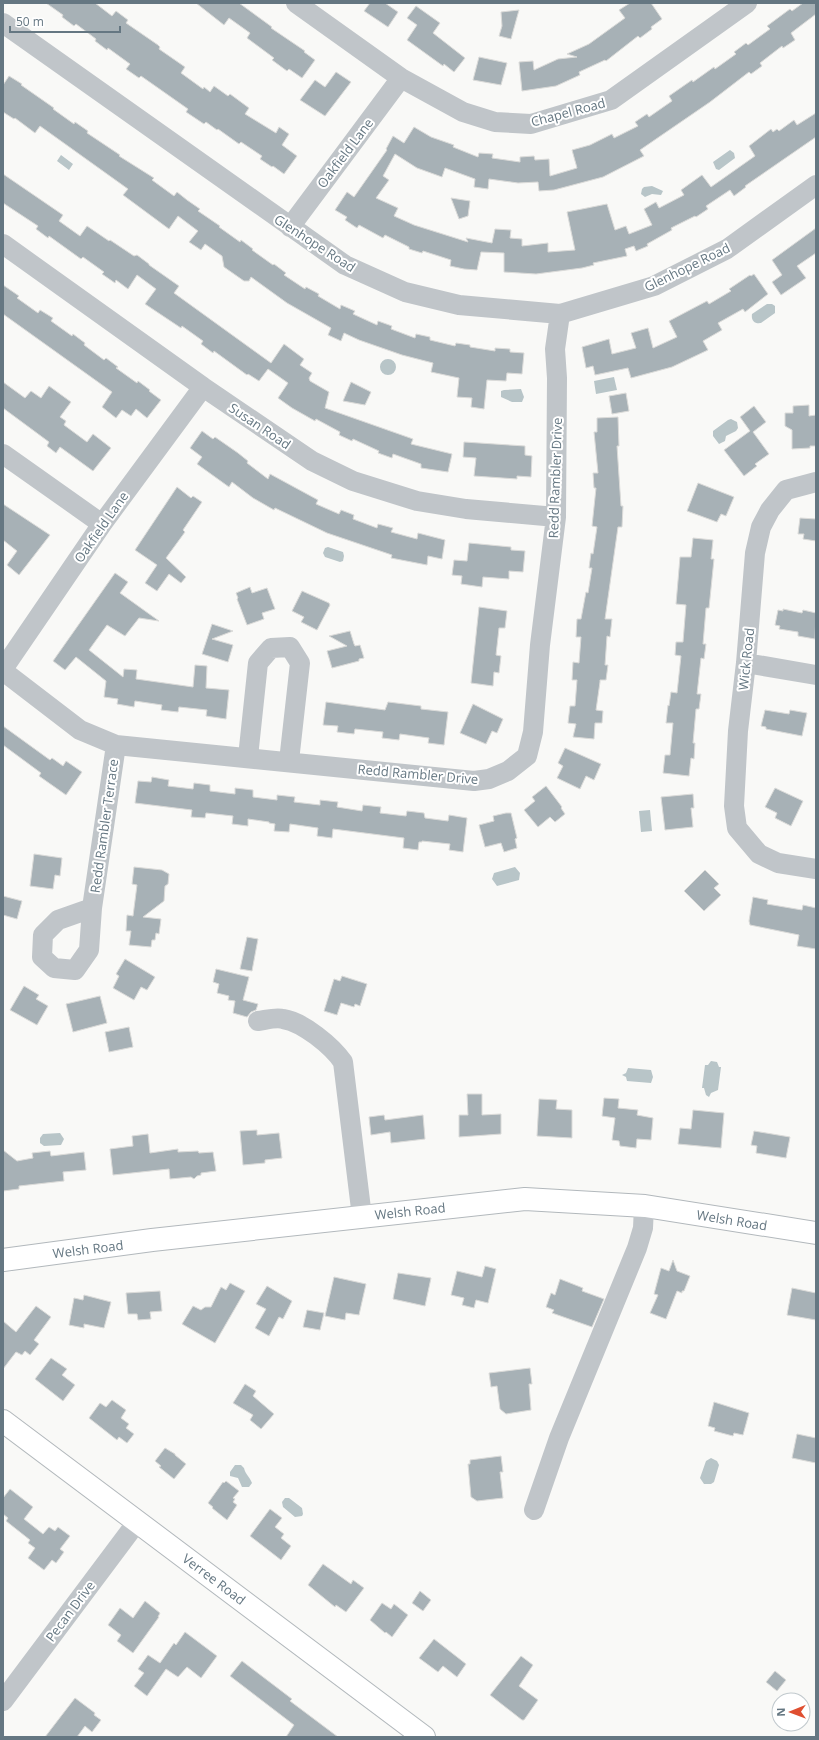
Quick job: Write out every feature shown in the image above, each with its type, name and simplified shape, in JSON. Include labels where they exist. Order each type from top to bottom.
[{"type":"main road","name":"Welsh Road","points":[[3,1260],[152,1240],[525,1199],[644,1206],[816,1233]]},
{"type":"main road","name":"Verree Road","points":[[3,1421],[424,1737]]},
{"type":"street","name":"Chapel Road","points":[[296,3],[401,78],[464,112],[495,122],[531,124],[612,100],[747,3]]},
{"type":"street","name":"Glenhope Road","points":[[3,23],[345,265],[405,292],[459,305],[560,314],[654,286],[727,249],[816,185]]},
{"type":"street","name":"Oakfield Lane","points":[[290,227],[401,78]]},
{"type":"street","name":"Susan Road","points":[[3,244],[203,387],[312,461],[353,481],[417,501],[466,509],[556,517]]},
{"type":"street","name":"Redd Rambler Drive","points":[[3,670],[80,730],[116,744],[474,781],[489,779],[508,771],[527,756],[533,732],[540,645],[556,517],[557,378],[555,349],[560,314]]},
{"type":"street","name":"Oakfield Lane","points":[[3,670],[102,524],[203,387]]},
{"type":"street","points":[[3,454],[102,524]]},
{"type":"street","name":"Wick Road","points":[[816,482],[786,490],[770,510],[761,527],[755,553],[746,663],[734,778],[734,806],[737,828],[759,854],[778,863],[816,869]]},
{"type":"street","points":[[248,757],[258,663],[270,648],[290,647],[300,663],[289,761]]},
{"type":"street","points":[[746,663],[816,675]]},
{"type":"street","name":"Redd Rambler Terrace","points":[[92,908],[116,744]]},
{"type":"street","points":[[258,1021],[283,1019],[297,1024],[318,1037],[337,1052],[343,1062],[362,1217]]},
{"type":"street","points":[[534,1510],[559,1438],[637,1248],[643,1228],[644,1206]]},
{"type":"street","name":"Pecan Drive","points":[[3,1701],[137,1522]]},
{"type":"shaded area","points":[[730,150],[734,153],[735,158],[719,170],[716,169],[713,162]]},
{"type":"shaded area","points":[[61,155],[73,164],[69,170],[57,161]]},
{"type":"shaded area","points":[[652,186],[663,191],[661,195],[652,194],[645,197],[641,194],[644,187]]},
{"type":"shaded area","points":[[767,304],[772,304],[775,306],[775,313],[761,323],[755,322],[752,318],[752,314]]},
{"type":"shaded area","points":[[388,359],[394,361],[396,367],[394,373],[388,375],[382,373],[380,367],[382,361]]},
{"type":"shaded area","points":[[614,377],[617,390],[596,394],[594,381]]},
{"type":"shaded area","points":[[521,389],[524,397],[522,402],[512,402],[501,397],[501,391]]},
{"type":"shaded area","points":[[731,419],[737,422],[738,428],[736,431],[726,436],[725,441],[719,444],[713,436],[713,431]]},
{"type":"shaded area","points":[[328,547],[343,552],[343,561],[340,562],[325,557],[323,553],[325,548]]},
{"type":"shaded area","points":[[650,810],[652,831],[641,832],[639,811]]},
{"type":"shaded area","points":[[515,867],[520,873],[519,880],[497,886],[492,879],[494,873]]},
{"type":"shaded area","points":[[711,1061],[717,1062],[719,1067],[721,1067],[718,1090],[711,1093],[709,1097],[706,1095],[704,1088],[702,1088],[705,1065],[708,1065]]},
{"type":"shaded area","points":[[628,1068],[651,1070],[653,1077],[651,1083],[627,1081],[626,1077],[622,1075],[626,1073]]},
{"type":"shaded area","points":[[60,1133],[64,1139],[61,1145],[44,1146],[40,1143],[40,1138],[43,1134]]},
{"type":"shaded area","points":[[711,1458],[717,1461],[719,1465],[714,1482],[711,1484],[704,1484],[700,1478],[706,1461]]},
{"type":"shaded area","points":[[235,1465],[241,1465],[244,1468],[252,1483],[249,1487],[242,1487],[238,1478],[230,1476],[230,1472]]},
{"type":"shaded area","points":[[285,1498],[289,1498],[302,1508],[302,1516],[295,1517],[283,1507],[282,1502]]},
{"type":"building","points":[[46,3],[95,3],[112,16],[116,11],[128,20],[126,23],[158,45],[160,47],[159,49],[185,67],[181,73],[203,89],[204,87],[210,92],[214,86],[228,96],[230,94],[249,108],[245,114],[276,133],[279,127],[289,134],[282,145],[297,156],[284,174],[273,166],[272,167],[260,159],[262,156],[241,142],[239,144],[206,122],[204,124],[186,112],[188,109],[141,76],[139,78],[126,69],[130,64],[108,48],[107,50],[95,41],[96,39],[76,24],[74,26],[62,17],[63,15]]},
{"type":"building","points":[[196,3],[239,3],[315,60],[302,78],[289,69],[287,71],[272,60],[274,58],[247,38],[250,33],[229,18],[224,25]]},
{"type":"building","points":[[370,3],[385,3],[398,12],[388,27],[364,11]]},
{"type":"building","points":[[630,3],[651,3],[662,19],[640,38],[638,36],[606,61],[605,60],[579,72],[580,75],[556,86],[522,91],[519,62],[533,61],[534,70],[558,59],[577,57],[567,54],[589,44],[625,18],[619,10]]},
{"type":"building","points":[[803,3],[816,3],[816,14],[791,33],[795,40],[783,48],[782,46],[760,63],[762,66],[751,74],[749,72],[710,102],[640,150],[644,156],[603,177],[554,190],[539,191],[538,182],[518,183],[489,179],[488,189],[474,187],[475,179],[445,168],[442,177],[417,168],[395,154],[383,176],[389,180],[376,198],[398,208],[394,216],[414,225],[468,242],[466,238],[492,243],[495,229],[511,230],[510,238],[522,239],[522,246],[548,243],[548,252],[575,250],[567,212],[607,204],[615,230],[626,226],[629,234],[652,225],[644,209],[656,202],[659,208],[684,195],[681,190],[702,175],[711,187],[755,156],[749,146],[771,129],[773,132],[777,129],[779,131],[794,120],[797,125],[816,113],[816,137],[745,186],[746,187],[734,196],[730,190],[706,206],[708,209],[696,217],[695,216],[671,228],[672,230],[647,244],[648,246],[636,251],[634,246],[625,249],[627,256],[593,263],[594,265],[582,268],[536,274],[504,272],[504,253],[481,252],[477,270],[464,269],[450,266],[451,260],[423,251],[422,253],[409,249],[409,247],[385,235],[383,238],[359,225],[357,228],[345,220],[347,217],[335,210],[347,192],[354,197],[387,150],[386,149],[393,136],[404,143],[414,127],[431,137],[454,145],[453,147],[478,157],[479,153],[493,154],[492,158],[520,162],[520,157],[534,156],[535,160],[549,159],[550,176],[577,168],[572,150],[590,145],[612,134],[614,138],[638,126],[635,122],[647,114],[649,117],[672,101],[669,96],[692,80],[693,82],[714,67],[715,69],[736,54],[734,52],[746,43],[748,45],[770,29],[767,26],[790,9],[792,11]]},
{"type":"building","points":[[416,6],[440,23],[433,33],[465,58],[454,72],[444,64],[443,66],[407,40],[417,25],[407,18]]},
{"type":"building","points":[[519,10],[511,39],[499,36],[502,26],[501,12]]},
{"type":"building","points":[[479,57],[507,63],[501,85],[473,80]]},
{"type":"building","points":[[336,72],[351,82],[325,116],[300,100],[315,80],[325,87]]},
{"type":"building","points":[[9,76],[22,84],[21,85],[74,124],[75,122],[88,131],[87,133],[120,155],[119,156],[154,178],[152,180],[174,196],[177,192],[200,209],[198,211],[220,226],[219,227],[240,242],[241,240],[253,249],[252,250],[286,273],[284,275],[305,289],[306,287],[319,294],[318,296],[340,309],[341,305],[355,311],[353,314],[377,325],[378,321],[392,326],[391,329],[415,338],[416,334],[430,337],[430,340],[455,346],[456,343],[495,351],[495,348],[510,349],[510,352],[524,353],[522,374],[507,373],[506,381],[487,380],[484,409],[471,407],[472,398],[457,397],[459,378],[431,372],[433,363],[402,355],[359,340],[344,333],[341,341],[328,335],[331,328],[287,303],[251,277],[249,281],[244,281],[224,267],[222,256],[205,244],[201,250],[189,242],[198,231],[178,216],[169,229],[123,195],[128,189],[40,126],[35,133],[15,118],[14,119],[3,112],[3,85]]},
{"type":"building","points":[[3,174],[63,215],[59,221],[80,236],[87,226],[134,256],[137,255],[179,286],[174,293],[271,363],[284,344],[304,359],[300,365],[312,373],[309,378],[310,381],[329,392],[325,408],[413,439],[411,444],[452,454],[448,472],[421,468],[421,464],[393,454],[392,458],[378,453],[379,451],[353,439],[352,441],[339,435],[340,432],[316,419],[315,421],[292,408],[278,398],[288,383],[268,369],[259,381],[248,374],[247,375],[214,351],[213,353],[201,344],[203,341],[182,326],[181,328],[145,304],[156,289],[137,275],[128,289],[116,280],[115,283],[102,274],[104,272],[83,257],[81,259],[49,236],[48,238],[36,229],[38,226],[3,203]]},
{"type":"building","points":[[451,198],[470,201],[468,216],[459,219]]},
{"type":"building","points":[[816,228],[816,253],[797,266],[806,278],[781,295],[772,282],[782,275],[772,260]]},
{"type":"building","points":[[754,274],[768,294],[745,312],[743,309],[718,323],[722,330],[703,341],[708,350],[672,367],[631,378],[628,368],[595,375],[593,366],[586,368],[582,347],[609,339],[612,354],[636,348],[631,333],[648,328],[653,348],[677,337],[669,321],[707,301],[709,304],[731,291],[729,289],[750,275],[751,276]]},
{"type":"building","points":[[3,285],[19,296],[17,298],[38,313],[40,310],[53,318],[51,321],[72,336],[73,334],[85,343],[84,345],[104,360],[106,358],[118,367],[116,368],[137,383],[138,381],[161,400],[147,418],[136,409],[131,416],[122,410],[116,418],[102,407],[112,392],[3,314]]},
{"type":"building","points":[[3,382],[25,398],[31,391],[41,398],[49,386],[71,402],[60,417],[66,421],[64,425],[87,442],[93,434],[111,448],[93,471],[60,447],[56,453],[47,446],[49,442],[3,408]]},
{"type":"building","points":[[351,382],[371,392],[365,405],[343,401]]},
{"type":"building","points":[[626,393],[629,411],[612,414],[609,396]]},
{"type":"building","points":[[809,405],[809,416],[816,415],[816,446],[810,446],[810,448],[792,449],[792,430],[785,426],[785,413],[793,413],[793,406]]},
{"type":"building","points":[[754,406],[766,422],[753,432],[769,454],[755,464],[757,466],[744,476],[724,450],[750,431],[740,417]]},
{"type":"building","points":[[618,417],[619,446],[617,446],[621,506],[623,506],[622,527],[618,527],[605,619],[612,619],[610,637],[607,636],[605,665],[608,665],[606,680],[600,680],[596,710],[603,711],[602,723],[595,723],[594,739],[573,737],[576,724],[568,723],[570,706],[575,706],[577,680],[572,680],[573,662],[579,663],[581,637],[576,637],[577,619],[581,619],[586,592],[588,593],[592,568],[589,568],[591,553],[593,554],[597,527],[592,526],[596,488],[594,488],[593,473],[598,473],[594,432],[597,432],[597,418]]},
{"type":"building","points":[[202,431],[213,439],[215,437],[238,453],[248,461],[247,463],[268,479],[270,474],[318,500],[316,504],[339,514],[341,510],[354,515],[353,519],[377,528],[378,524],[393,528],[391,532],[417,539],[418,533],[445,540],[442,559],[428,556],[427,565],[391,558],[392,555],[327,533],[275,508],[274,510],[253,498],[232,482],[229,487],[197,464],[202,457],[190,448]]},
{"type":"building","points":[[464,442],[525,446],[525,455],[532,456],[531,477],[517,476],[517,479],[474,476],[476,458],[463,457]]},
{"type":"building","points":[[698,483],[734,497],[726,516],[721,514],[717,522],[687,511]]},
{"type":"building","points":[[177,487],[191,498],[193,496],[202,502],[183,530],[185,532],[166,558],[186,577],[181,583],[169,574],[157,591],[145,583],[157,565],[135,550]]},
{"type":"building","points":[[3,504],[50,535],[19,575],[7,565],[17,551],[3,540]]},
{"type":"building","points":[[800,518],[816,519],[816,541],[803,539],[804,534],[798,534]]},
{"type":"building","points":[[693,538],[713,540],[711,559],[714,559],[709,608],[706,608],[703,644],[706,644],[704,659],[701,658],[697,694],[701,694],[699,709],[696,709],[693,743],[695,743],[694,759],[691,758],[689,776],[663,773],[665,755],[670,755],[673,723],[666,723],[668,705],[669,706],[671,692],[677,693],[681,656],[675,655],[676,642],[683,642],[686,605],[676,604],[680,557],[691,557]]},
{"type":"building","points":[[469,543],[511,547],[511,550],[525,551],[523,572],[509,571],[509,579],[483,577],[482,587],[461,584],[462,576],[452,575],[454,560],[467,561]]},
{"type":"building","points":[[115,573],[128,582],[120,593],[159,621],[139,618],[125,636],[107,625],[89,650],[123,677],[124,669],[137,670],[136,679],[193,687],[195,665],[207,666],[206,688],[229,690],[226,719],[206,716],[207,710],[179,707],[178,712],[161,710],[162,705],[135,701],[134,707],[117,704],[118,699],[104,697],[106,681],[76,657],[65,670],[53,661]]},
{"type":"building","points":[[250,587],[252,593],[267,588],[275,609],[262,613],[264,619],[247,625],[236,593]]},
{"type":"building","points":[[302,591],[329,603],[330,605],[317,630],[301,622],[304,617],[292,611]]},
{"type":"building","points":[[479,607],[507,611],[505,628],[499,628],[496,655],[501,656],[499,673],[494,672],[493,686],[471,683]]},
{"type":"building","points":[[783,609],[802,613],[803,610],[816,613],[815,639],[798,636],[798,632],[779,629],[780,626],[775,625],[778,610],[783,611]]},
{"type":"building","points":[[212,624],[233,631],[212,639],[233,645],[228,662],[202,654]]},
{"type":"building","points":[[350,631],[355,646],[360,645],[364,658],[359,659],[359,661],[332,668],[327,651],[347,646],[329,636]]},
{"type":"building","points":[[326,702],[385,710],[388,702],[421,706],[421,709],[448,712],[444,745],[428,743],[429,738],[400,734],[399,740],[382,738],[383,732],[355,729],[354,734],[337,732],[338,726],[323,725]]},
{"type":"building","points":[[473,704],[503,719],[497,733],[492,731],[486,744],[460,733]]},
{"type":"building","points":[[765,710],[789,714],[790,710],[807,713],[802,736],[766,729],[766,727],[761,726]]},
{"type":"building","points":[[3,726],[50,760],[52,758],[63,766],[66,761],[82,772],[66,795],[39,776],[41,773],[3,745]]},
{"type":"building","points":[[565,748],[601,764],[594,780],[586,776],[580,789],[557,778],[563,766],[558,763]]},
{"type":"building","points":[[152,777],[169,780],[168,786],[193,789],[194,783],[210,785],[210,791],[235,794],[235,788],[253,790],[253,797],[277,800],[277,795],[295,797],[294,802],[320,805],[320,800],[338,802],[337,807],[362,811],[363,805],[381,807],[380,813],[406,816],[407,811],[424,813],[425,818],[448,821],[449,815],[467,818],[463,852],[449,850],[450,844],[422,841],[419,842],[418,850],[403,848],[404,838],[333,829],[332,838],[317,836],[318,828],[290,824],[289,832],[274,831],[275,824],[269,822],[248,819],[248,826],[232,824],[233,816],[206,813],[205,818],[191,817],[192,810],[135,803],[138,781],[151,782]]},
{"type":"building","points":[[546,786],[562,807],[561,808],[565,814],[555,822],[550,817],[538,827],[524,810],[535,801],[532,797]]},
{"type":"building","points":[[775,788],[803,801],[791,826],[775,818],[777,813],[765,807]]},
{"type":"building","points":[[693,794],[694,808],[691,808],[693,827],[665,830],[661,797]]},
{"type":"building","points":[[511,813],[517,838],[515,839],[517,848],[504,852],[501,843],[485,847],[479,825],[494,821],[493,816]]},
{"type":"building","points":[[34,854],[62,858],[60,876],[55,875],[53,889],[30,886]]},
{"type":"building","points":[[134,867],[162,870],[169,874],[168,884],[165,886],[164,901],[143,917],[161,919],[159,934],[156,933],[155,940],[152,940],[151,947],[129,945],[131,931],[126,931],[127,915],[133,916],[137,885],[132,884]]},
{"type":"building","points":[[705,870],[719,884],[714,888],[721,895],[704,911],[684,891]]},
{"type":"building","points":[[3,896],[22,901],[17,919],[3,915]]},
{"type":"building","points":[[753,897],[768,900],[767,904],[802,910],[803,905],[816,908],[816,949],[797,946],[799,935],[750,925],[749,921]]},
{"type":"building","points":[[247,937],[258,939],[252,971],[240,969]]},
{"type":"building","points":[[125,959],[155,977],[147,990],[141,987],[134,1000],[113,988],[119,976],[116,974]]},
{"type":"building","points":[[216,969],[249,977],[243,1000],[258,1004],[256,1010],[251,1012],[247,1017],[233,1013],[235,1001],[228,1000],[229,996],[217,993],[219,984],[213,982]]},
{"type":"building","points":[[342,976],[367,984],[360,1006],[355,1004],[354,1007],[341,1003],[337,1015],[324,1011],[334,979],[340,981]]},
{"type":"building","points":[[24,986],[39,995],[36,999],[48,1006],[37,1025],[10,1010]]},
{"type":"building","points":[[100,996],[107,1023],[73,1032],[66,1004]]},
{"type":"building","points":[[129,1027],[133,1047],[109,1052],[105,1032]]},
{"type":"building","points":[[467,1094],[482,1094],[482,1115],[501,1114],[501,1134],[459,1137],[459,1115],[468,1115]]},
{"type":"building","points":[[604,1098],[619,1099],[618,1108],[638,1110],[637,1115],[653,1118],[651,1140],[637,1139],[636,1148],[620,1146],[619,1141],[612,1140],[615,1118],[602,1116]]},
{"type":"building","points":[[539,1099],[557,1100],[556,1109],[572,1110],[572,1138],[537,1136]]},
{"type":"building","points":[[693,1110],[724,1113],[721,1148],[678,1144],[680,1128],[691,1129]]},
{"type":"building","points":[[384,1115],[385,1120],[423,1115],[425,1139],[391,1143],[390,1132],[371,1135],[369,1117]]},
{"type":"building","points":[[257,1130],[257,1135],[279,1133],[282,1158],[265,1160],[265,1163],[243,1165],[240,1131]]},
{"type":"building","points":[[754,1131],[790,1137],[786,1158],[756,1153],[757,1146],[751,1145]]},
{"type":"building","points":[[148,1134],[150,1153],[178,1149],[178,1152],[213,1152],[216,1171],[201,1173],[201,1175],[194,1179],[191,1177],[170,1179],[169,1169],[113,1175],[110,1149],[133,1146],[132,1136]]},
{"type":"building","points":[[3,1150],[17,1161],[33,1158],[32,1153],[50,1151],[51,1156],[84,1152],[86,1170],[63,1172],[64,1181],[19,1186],[19,1189],[3,1191]]},
{"type":"building","points":[[673,1260],[677,1271],[690,1276],[684,1291],[682,1291],[682,1293],[677,1291],[666,1319],[650,1313],[658,1295],[654,1294],[661,1268],[669,1271]]},
{"type":"building","points":[[485,1266],[496,1269],[488,1303],[476,1300],[474,1308],[462,1305],[464,1298],[451,1295],[457,1271],[482,1277]]},
{"type":"building","points":[[398,1273],[431,1278],[425,1306],[393,1299]]},
{"type":"building","points":[[334,1277],[366,1284],[359,1315],[346,1313],[345,1320],[325,1316]]},
{"type":"building","points":[[560,1279],[583,1288],[582,1291],[604,1299],[592,1327],[552,1313],[554,1310],[546,1307],[551,1293],[555,1295]]},
{"type":"building","points":[[230,1283],[245,1291],[215,1343],[182,1324],[193,1306],[201,1310],[205,1307],[211,1307],[221,1287],[226,1290]]},
{"type":"building","points":[[267,1286],[292,1301],[283,1319],[279,1317],[269,1336],[255,1328],[266,1309],[256,1304]]},
{"type":"building","points":[[792,1288],[816,1293],[816,1320],[787,1315]]},
{"type":"building","points":[[160,1291],[162,1311],[150,1312],[151,1319],[138,1320],[137,1314],[128,1314],[126,1293]]},
{"type":"building","points":[[84,1295],[111,1302],[104,1328],[84,1324],[84,1328],[69,1325],[74,1298],[83,1300]]},
{"type":"building","points":[[36,1306],[51,1317],[34,1340],[39,1344],[30,1355],[25,1351],[22,1355],[16,1352],[3,1369],[3,1321],[16,1332]]},
{"type":"building","points":[[307,1310],[324,1313],[320,1330],[303,1327]]},
{"type":"building","points":[[51,1358],[67,1369],[62,1375],[75,1385],[63,1401],[35,1379]]},
{"type":"building","points":[[530,1368],[532,1384],[529,1384],[531,1410],[506,1414],[500,1409],[497,1386],[491,1387],[489,1373]]},
{"type":"building","points":[[245,1384],[256,1391],[253,1396],[274,1414],[261,1429],[250,1420],[253,1415],[233,1403]]},
{"type":"building","points":[[112,1400],[126,1410],[121,1418],[129,1424],[126,1428],[134,1434],[127,1443],[119,1437],[117,1440],[89,1418],[100,1403],[106,1407]]},
{"type":"building","points":[[714,1402],[749,1413],[743,1435],[734,1433],[733,1436],[714,1431],[715,1428],[708,1426]]},
{"type":"building","points":[[797,1434],[816,1438],[816,1463],[792,1458]]},
{"type":"building","points":[[165,1448],[175,1454],[186,1464],[174,1479],[159,1467],[161,1466],[155,1461]]},
{"type":"building","points":[[501,1456],[503,1472],[500,1472],[503,1498],[477,1501],[471,1497],[468,1464],[470,1464],[470,1460]]},
{"type":"building","points":[[226,1481],[239,1491],[233,1498],[235,1499],[233,1502],[237,1505],[227,1520],[208,1503],[223,1482],[224,1483]]},
{"type":"building","points":[[10,1489],[33,1507],[24,1519],[43,1534],[49,1527],[55,1531],[58,1527],[70,1536],[60,1549],[64,1552],[56,1563],[52,1560],[44,1570],[28,1558],[35,1548],[28,1543],[30,1540],[6,1521],[8,1518],[3,1514],[3,1498]]},
{"type":"building","points":[[270,1509],[282,1518],[275,1527],[284,1534],[281,1538],[291,1546],[281,1560],[250,1536]]},
{"type":"building","points":[[323,1564],[351,1584],[353,1580],[364,1588],[346,1612],[336,1605],[335,1607],[308,1585]]},
{"type":"building","points":[[420,1591],[431,1600],[423,1611],[412,1603]]},
{"type":"building","points":[[145,1601],[160,1613],[159,1617],[133,1653],[117,1641],[121,1635],[108,1625],[120,1608],[133,1618]]},
{"type":"building","points":[[382,1603],[391,1609],[394,1604],[408,1615],[392,1637],[370,1620]]},
{"type":"building","points":[[185,1632],[217,1656],[201,1678],[187,1667],[178,1677],[166,1669],[147,1696],[134,1686],[144,1673],[138,1669],[148,1655],[160,1663],[174,1643],[176,1645]]},
{"type":"building","points":[[434,1639],[466,1664],[457,1677],[443,1666],[438,1672],[419,1658]]},
{"type":"building","points":[[521,1656],[533,1665],[519,1686],[538,1700],[524,1720],[490,1695]]},
{"type":"building","points":[[242,1661],[292,1699],[290,1701],[338,1737],[286,1737],[294,1725],[230,1676]]},
{"type":"building","points":[[775,1671],[786,1680],[777,1691],[766,1682]]},
{"type":"building","points":[[75,1698],[95,1713],[94,1715],[101,1720],[92,1732],[85,1726],[77,1737],[45,1737]]}]
